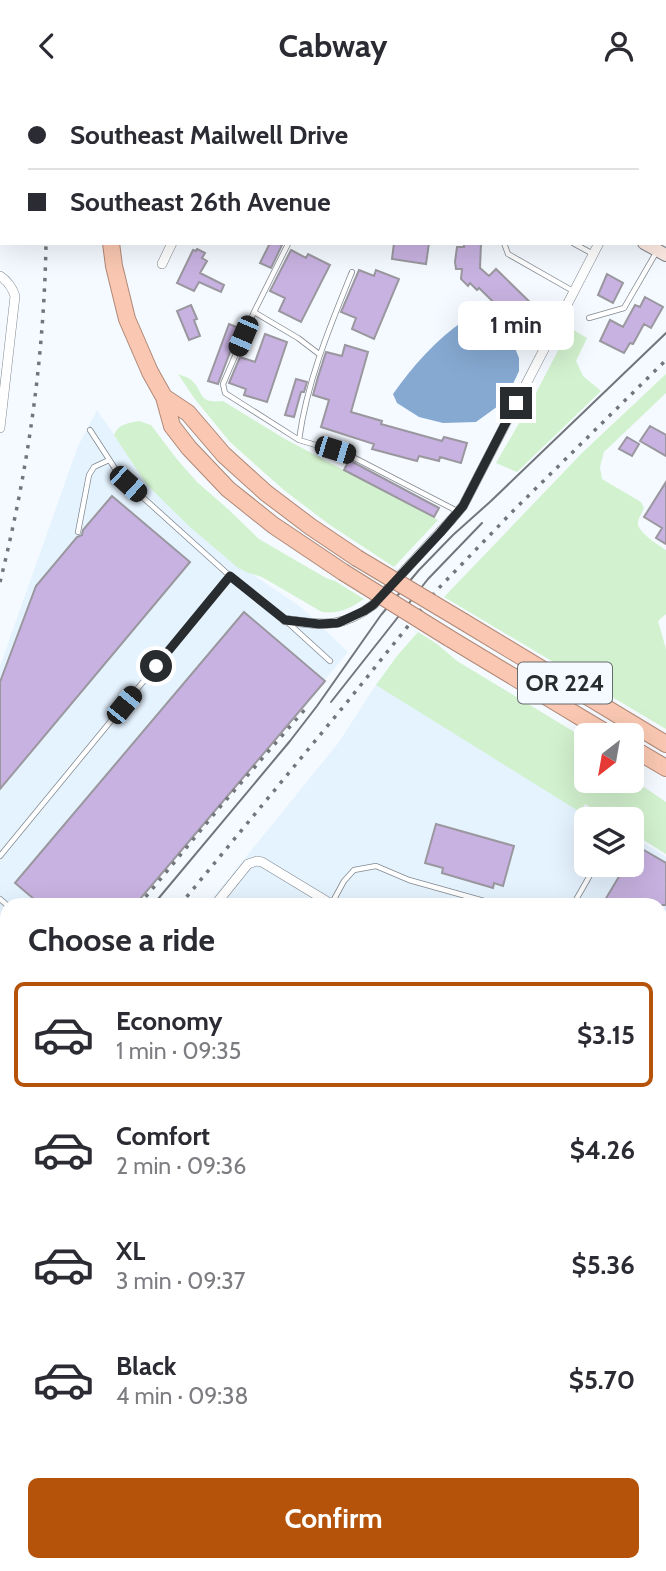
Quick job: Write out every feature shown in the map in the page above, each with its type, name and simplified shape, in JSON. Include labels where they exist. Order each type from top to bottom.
[{"type":"highway","name":"OR 224","points":[[111,245],[127,319],[149,372],[164,397],[172,426],[228,489],[273,525],[343,572],[590,723]]},
{"type":"highway","name":"OR 224","points":[[164,397],[188,413],[224,455],[266,493],[311,527],[357,558],[666,744]]},
{"type":"highway","points":[[644,755],[664,767]]},
{"type":"street","points":[[162,264],[171,245]]},
{"type":"street","points":[[285,620],[338,623],[364,611],[373,605],[461,509],[598,245]]},
{"type":"street","points":[[0,276],[12,287],[15,296],[0,422]]},
{"type":"street","points":[[221,898],[248,864],[257,861],[322,898]]},
{"type":"lane","points":[[288,245],[254,312],[223,384],[225,393],[299,440],[349,455],[461,509]]},
{"type":"lane","points":[[504,245],[508,254],[574,292]]},
{"type":"lane","points":[[577,245],[593,254]]},
{"type":"lane","points":[[589,318],[624,307],[662,253]]},
{"type":"lane","points":[[299,440],[302,417],[319,354],[352,272]]},
{"type":"lane","points":[[254,312],[319,354]]},
{"type":"lane","points":[[90,430],[128,484],[330,661]]},
{"type":"lane","points":[[78,532],[89,475],[94,467],[109,460]]},
{"type":"lane","points":[[0,856],[230,576]]},
{"type":"lane","points":[[335,898],[344,881],[354,870],[376,866],[410,880],[473,898]]},
{"type":"lane","points":[[577,898],[589,877]]},
{"type":"shaded area","points":[[97,410],[147,482],[240,566],[301,607],[348,652],[142,898],[0,898],[0,666],[78,446]]},
{"type":"shaded area","points":[[379,680],[585,807],[574,807],[574,877],[644,877],[644,843],[666,857],[666,898],[213,898],[339,742]]},
{"type":"green space","points":[[570,328],[587,338],[576,361],[583,376],[601,391],[517,472],[496,463],[529,406]]},
{"type":"green space","points":[[178,374],[190,379],[205,399],[223,401],[285,439],[438,520],[394,567],[330,525],[285,491],[230,442]]},
{"type":"green space","points":[[666,374],[666,393],[604,452],[600,467],[602,479],[641,502],[644,508],[638,525],[650,539],[666,550],[666,614],[658,621],[666,649],[666,729],[444,597],[582,453]]},
{"type":"green space","points":[[139,421],[151,425],[197,482],[259,539],[364,599],[344,610],[322,612],[262,577],[237,567],[191,528],[147,485],[114,435],[121,426]]},
{"type":"green space","points":[[418,632],[457,661],[574,732],[574,793],[644,793],[644,787],[666,802],[666,854],[644,840],[644,807],[590,807],[585,804],[583,807],[574,808],[376,685]]},
{"type":"water","points":[[465,320],[485,322],[503,330],[515,348],[519,358],[519,371],[505,401],[476,422],[443,423],[419,417],[397,403],[393,394],[426,354]]},
{"type":"building","points":[[269,245],[282,245],[271,268],[260,263]]},
{"type":"building","points":[[394,245],[429,245],[426,264],[392,259]]},
{"type":"building","points":[[481,245],[480,268],[489,276],[496,269],[542,314],[524,332],[479,288],[477,290],[470,283],[468,286],[461,279],[462,269],[456,269],[455,262],[457,247]]},
{"type":"building","points":[[193,250],[205,253],[202,258],[207,261],[200,273],[224,285],[221,292],[199,282],[194,291],[177,283]]},
{"type":"building","points":[[291,250],[306,258],[308,254],[330,265],[301,322],[279,311],[285,298],[270,291]]},
{"type":"building","points":[[359,270],[374,276],[376,270],[399,279],[374,339],[352,329],[356,318],[341,312]]},
{"type":"building","points":[[607,274],[623,283],[613,303],[598,295]]},
{"type":"building","points":[[645,297],[663,307],[651,328],[644,324],[633,344],[630,343],[624,353],[600,341],[610,320],[623,327],[635,305],[640,307]]},
{"type":"building","points":[[191,305],[200,336],[189,340],[177,311]]},
{"type":"building","points":[[229,324],[239,328],[218,384],[208,381]]},
{"type":"building","points":[[265,334],[287,342],[267,402],[244,395],[246,389],[229,383],[240,357],[255,362]]},
{"type":"building","points":[[345,345],[368,352],[351,412],[382,421],[381,424],[442,441],[444,437],[467,443],[461,463],[440,457],[439,461],[419,456],[417,461],[372,449],[374,444],[321,427],[329,400],[313,395],[318,377],[326,352],[342,356]]},
{"type":"building","points":[[296,379],[307,382],[304,392],[301,392],[294,417],[285,415]]},
{"type":"building","points":[[650,426],[666,435],[666,456],[640,441]]},
{"type":"building","points":[[627,437],[639,444],[632,456],[619,449]]},
{"type":"building","points":[[349,460],[439,508],[434,517],[344,470]]},
{"type":"building","points":[[666,482],[666,544],[656,538],[662,528],[644,517]]},
{"type":"building","points":[[112,496],[190,562],[0,789],[0,682],[36,586],[77,537],[82,535],[83,530]]},
{"type":"building","points":[[244,612],[325,681],[141,898],[33,898],[15,883]]},
{"type":"building","points":[[436,824],[514,846],[503,886],[494,883],[493,888],[442,873],[443,868],[425,863]]},
{"type":"building","points":[[644,850],[666,863],[666,898],[606,898],[619,877],[644,877]]},
{"type":"tram line","points":[[159,898],[290,741],[381,615],[419,570],[666,333]]},
{"type":"tram line","points":[[331,702],[428,579],[482,523]]},
{"type":"railway","points":[[0,582],[19,498],[33,414],[42,329],[46,245]]},
{"type":"railway","points":[[186,898],[436,591],[666,360]]},
{"type":"railway","points":[[145,898],[307,707]]},
{"type":"route","points":[[156,666],[230,576],[285,620],[312,624],[338,623],[373,605],[463,506],[516,403]]}]
